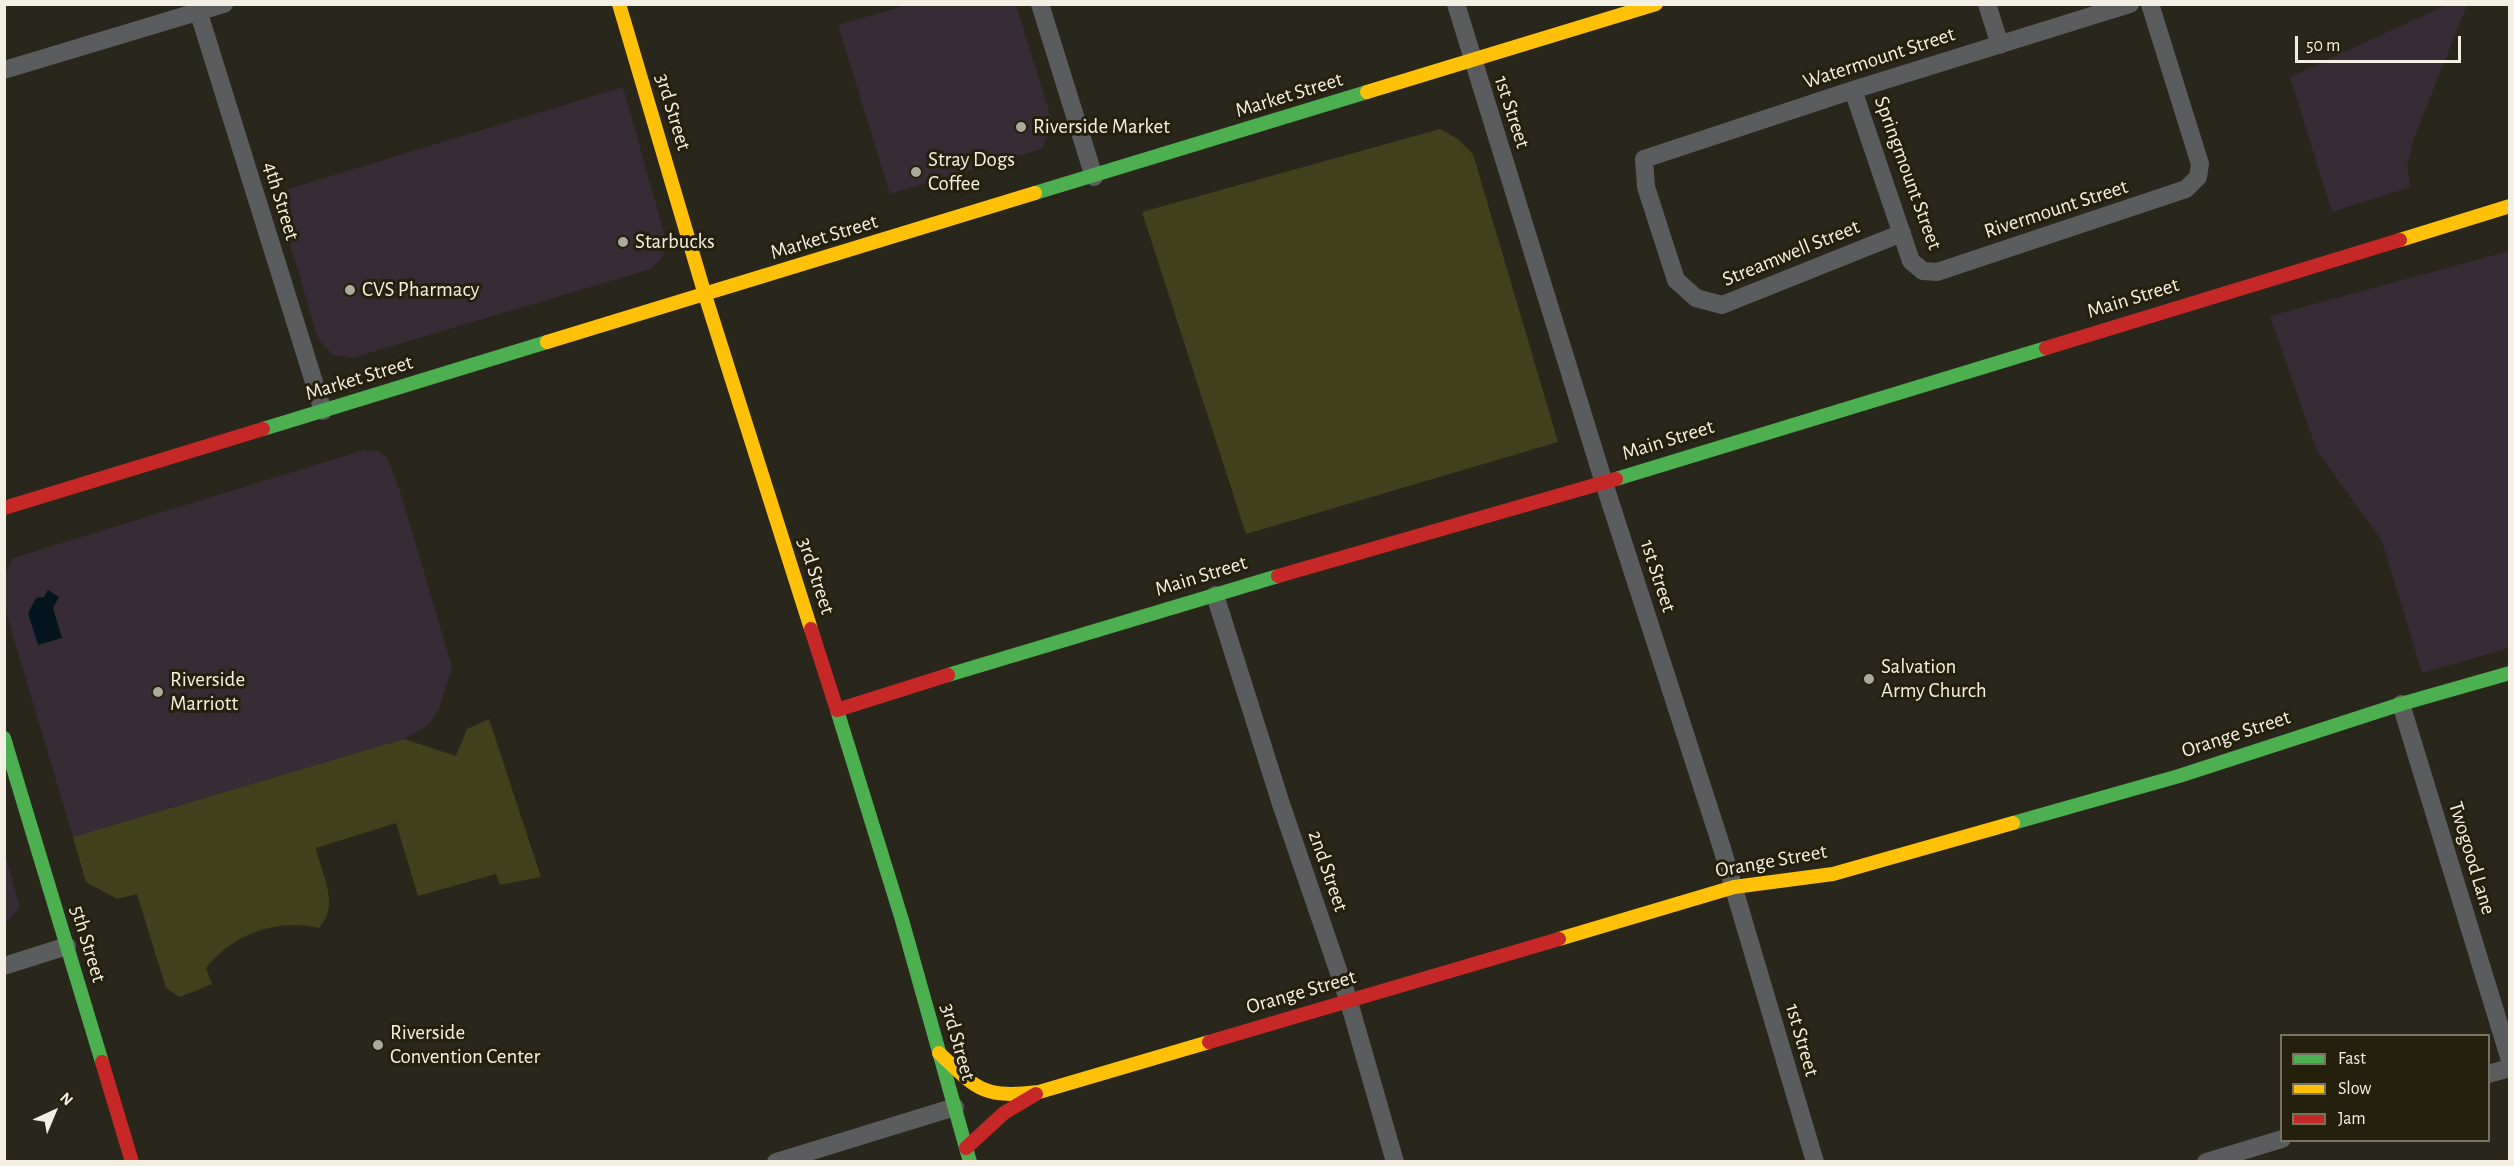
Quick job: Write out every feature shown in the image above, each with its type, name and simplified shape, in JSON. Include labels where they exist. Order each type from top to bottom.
[{"type":"main road","name":"3rd Street","points":[[619,4],[705,295],[902,920],[968,1155]]},
{"type":"main road","name":"Market Street","points":[[4,508],[1656,4]]},
{"type":"main road","name":"Main Street","points":[[837,710],[1215,596],[1605,483],[2510,206]]},
{"type":"main road","name":"Orange Street","points":[[939,1053],[974,1085],[984,1089],[997,1094],[1039,1092],[1734,887],[1833,874],[2179,776],[2402,704],[2510,673]]},
{"type":"main road","name":"5th Street","points":[[4,738],[132,1161]]},
{"type":"main road","name":"Orange Street","points":[[968,1155],[1004,1113],[1039,1092]]},
{"type":"street","points":[[4,70],[197,9],[224,4]]},
{"type":"street","points":[[1040,4],[1094,177]]},
{"type":"street","name":"1st Street","points":[[1456,4],[1734,887],[1815,1161]]},
{"type":"street","points":[[1987,4],[2000,45]]},
{"type":"street","name":"Watermount Street","points":[[1696,298],[1676,280],[1646,187],[1644,159],[1853,90],[2130,4]]},
{"type":"street","name":"Rivermount Street","points":[[1923,271],[1937,272],[2186,189],[2198,177],[2200,164],[2150,4]]},
{"type":"street","name":"4th Street","points":[[197,9],[323,411]]},
{"type":"street","name":"Springmount Street","points":[[1853,90],[1911,261],[1923,271]]},
{"type":"street","name":"Streamwell Street","points":[[1696,298],[1722,305],[1902,233]]},
{"type":"street","name":"2nd Street","points":[[1215,596],[1281,804],[1348,1002],[1395,1161]]},
{"type":"street","name":"Twogood Lane","points":[[2402,704],[2510,1060]]},
{"type":"street","points":[[4,966],[67,946]]},
{"type":"street","points":[[2490,1073],[2510,1068]]},
{"type":"street","points":[[776,1161],[955,1107]]},
{"type":"street","points":[[2206,1161],[2237,1157],[2280,1139]]},
{"type":"shaded area","points":[[911,4],[1016,5],[1053,124],[1042,149],[890,194],[838,25]]},
{"type":"shaded area","points":[[2448,4],[2467,5],[2414,138],[2407,167],[2411,187],[2332,212],[2290,77]]},
{"type":"shaded area","points":[[623,87],[666,240],[663,256],[651,269],[352,358],[333,355],[318,339],[275,193]]},
{"type":"shaded area","points":[[1440,129],[1458,139],[1473,154],[1558,442],[1246,534],[1142,212]]},
{"type":"shaded area","points":[[2509,251],[2509,648],[2422,673],[2382,541],[2317,451],[2270,316]]},
{"type":"shaded area","points":[[364,450],[378,451],[386,457],[390,465],[400,491],[452,667],[439,709],[429,725],[404,739],[73,837],[5,609],[4,575],[13,558]]},
{"type":"shaded area","points":[[489,719],[541,877],[500,885],[496,874],[418,896],[396,823],[316,848],[329,899],[329,909],[319,928],[287,925],[256,931],[229,946],[206,968],[212,984],[180,997],[166,988],[137,894],[117,899],[86,882],[73,837],[404,739],[456,756],[467,729]]},
{"type":"shaded area","points":[[5,853],[20,908],[4,923]]},
{"type":"water","points":[[48,590],[59,597],[53,608],[62,638],[38,645],[28,613],[36,598],[44,597]]},
{"type":"traffic: fast","points":[[1035,193],[1367,92]]},
{"type":"traffic: fast","points":[[263,429],[547,342]]},
{"type":"traffic: fast","points":[[1616,479],[2046,348]]},
{"type":"traffic: fast","points":[[948,675],[1278,576]]},
{"type":"traffic: fast","points":[[2013,823],[2179,776],[2401,704],[2510,673]]},
{"type":"traffic: fast","points":[[837,710],[902,920],[970,1162]]},
{"type":"traffic: fast","points":[[4,738],[102,1062]]},
{"type":"traffic: slow","points":[[619,4],[705,295]]},
{"type":"traffic: slow","points":[[1367,92],[1656,4]]},
{"type":"traffic: slow","points":[[547,342],[1035,193]]},
{"type":"traffic: slow","points":[[2400,240],[2510,206]]},
{"type":"traffic: slow","points":[[705,295],[811,629]]},
{"type":"traffic: slow","points":[[1559,939],[1734,887],[1833,874],[2013,823]]},
{"type":"traffic: slow","points":[[939,1053],[973,1084],[993,1092],[1020,1094],[1039,1092],[1209,1042]]},
{"type":"traffic: jam","points":[[2046,348],[2400,240]]},
{"type":"traffic: jam","points":[[4,508],[263,429]]},
{"type":"traffic: jam","points":[[1278,576],[1616,479]]},
{"type":"traffic: jam","points":[[811,629],[837,710],[948,675]]},
{"type":"traffic: jam","points":[[1209,1042],[1559,939]]},
{"type":"traffic: jam","points":[[102,1062],[132,1162]]},
{"type":"traffic: jam","points":[[966,1148],[1004,1113],[1036,1094]]},
{"type":"place","name":"Riverside Market","points":[[1021,127]]},
{"type":"place","name":"Stray Dogs Coffee","points":[[916,172]]},
{"type":"place","name":"Starbucks","points":[[623,242]]},
{"type":"place","name":"CVS Pharmacy","points":[[350,290]]},
{"type":"place","name":"Salvation Army Church","points":[[1869,679]]},
{"type":"place","name":"Riverside Marriott","points":[[158,692]]},
{"type":"place","name":"Riverside Convention Center","points":[[378,1045]]}]
